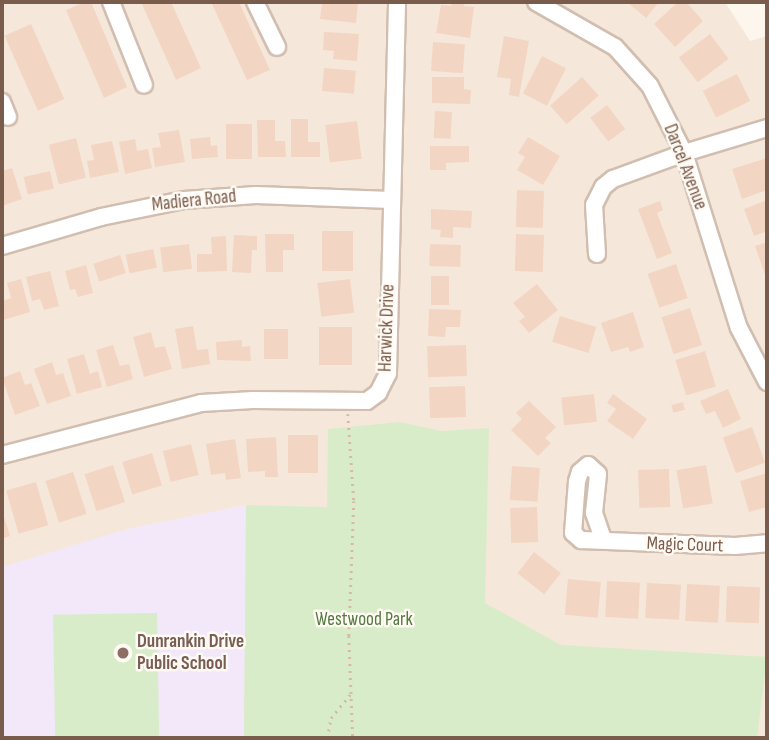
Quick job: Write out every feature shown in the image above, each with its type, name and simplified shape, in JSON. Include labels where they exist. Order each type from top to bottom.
[{"type":"street","points":[[111,2],[144,85]]},
{"type":"street","points":[[255,2],[276,47]]},
{"type":"street","name":"Harwick Drive","points":[[2,455],[201,403],[253,400],[367,401],[384,384],[388,373],[397,2]]},
{"type":"street","name":"Darcel Avenue","points":[[536,2],[615,47],[650,86],[684,153],[739,328],[767,382]]},
{"type":"street","points":[[597,254],[594,205],[603,187],[613,179],[684,153],[767,128]]},
{"type":"street","name":"Madiera Road","points":[[2,246],[101,217],[184,200],[256,195],[391,200]]},
{"type":"street","name":"Magic Court","points":[[603,539],[623,543],[693,545],[767,543]]},
{"type":"path","points":[[348,401],[354,501],[349,636],[353,738]]},
{"type":"path","points":[[327,738],[331,718],[351,693]]},
{"type":"shaded area","points":[[2,2],[725,2],[750,41],[767,36],[767,738],[2,738]]},
{"type":"shaded area","name":"Dunrankin Drive Public School","points":[[246,505],[244,738],[2,738],[2,567],[127,529]]},
{"type":"green space","name":"Westwood Park","points":[[399,422],[442,431],[489,428],[485,603],[561,645],[767,657],[757,738],[244,738],[246,505],[327,507],[328,429]]},
{"type":"green space","points":[[157,613],[159,738],[55,738],[53,615]]},
{"type":"building","points":[[91,2],[127,87],[104,98],[66,10]]},
{"type":"building","points":[[141,2],[171,2],[201,68],[176,80]]},
{"type":"building","points":[[211,2],[239,2],[270,70],[247,80]]},
{"type":"building","points":[[322,2],[358,2],[356,23],[320,19]]},
{"type":"building","points":[[452,2],[465,2],[464,6],[474,7],[470,38],[436,33],[441,5],[451,6]]},
{"type":"building","points":[[627,2],[659,2],[646,18]]},
{"type":"building","points":[[678,2],[686,2],[703,21],[675,47],[654,24]]},
{"type":"building","points":[[31,24],[64,99],[38,111],[5,36]]},
{"type":"building","points":[[324,32],[359,34],[357,61],[333,59],[334,51],[323,50]]},
{"type":"building","points":[[710,34],[729,59],[698,82],[679,57]]},
{"type":"building","points":[[504,36],[529,41],[519,97],[509,95],[511,79],[497,77]]},
{"type":"building","points":[[433,42],[465,44],[463,73],[431,71]]},
{"type":"building","points":[[542,56],[566,68],[547,106],[523,93]]},
{"type":"building","points":[[324,68],[356,71],[354,94],[322,91]]},
{"type":"building","points":[[737,74],[750,101],[716,118],[703,91]]},
{"type":"building","points":[[432,77],[464,77],[464,89],[471,90],[470,104],[432,103]]},
{"type":"building","points":[[582,77],[599,96],[567,124],[550,106]]},
{"type":"building","points":[[607,105],[625,129],[608,142],[590,118]]},
{"type":"building","points":[[435,111],[452,112],[451,139],[434,138]]},
{"type":"building","points":[[291,119],[308,119],[308,142],[320,142],[320,157],[291,157]]},
{"type":"building","points":[[257,120],[275,120],[275,141],[285,141],[286,157],[258,157]]},
{"type":"building","points":[[357,121],[362,159],[330,163],[325,125]]},
{"type":"building","points":[[226,124],[252,124],[252,159],[226,159]]},
{"type":"building","points":[[179,130],[185,162],[155,167],[152,148],[161,147],[158,133]]},
{"type":"building","points":[[210,137],[211,146],[217,145],[218,157],[192,159],[190,139]]},
{"type":"building","points":[[528,137],[560,156],[543,185],[517,170],[525,157],[518,153]]},
{"type":"building","points":[[76,138],[86,178],[59,185],[49,145]]},
{"type":"building","points":[[135,139],[137,151],[148,149],[152,168],[125,174],[119,142]]},
{"type":"building","points":[[112,141],[119,172],[90,178],[87,161],[94,160],[91,145]]},
{"type":"building","points":[[430,146],[469,146],[469,162],[446,163],[446,170],[430,170]]},
{"type":"building","points":[[767,158],[767,190],[742,199],[732,169]]},
{"type":"building","points":[[12,168],[22,199],[2,206],[2,171]]},
{"type":"building","points":[[50,171],[54,189],[28,195],[24,177]]},
{"type":"building","points":[[517,190],[544,191],[543,228],[516,227]]},
{"type":"building","points":[[767,200],[767,231],[754,236],[744,209]]},
{"type":"building","points":[[660,201],[663,210],[657,213],[672,253],[657,259],[638,209]]},
{"type":"building","points":[[431,209],[472,211],[471,228],[453,227],[453,238],[440,237],[441,230],[431,229]]},
{"type":"building","points":[[322,231],[353,231],[353,271],[322,271]]},
{"type":"building","points":[[265,234],[294,234],[294,250],[283,250],[283,272],[266,272]]},
{"type":"building","points":[[516,234],[544,235],[543,272],[515,271]]},
{"type":"building","points":[[234,235],[257,236],[257,250],[252,250],[251,273],[232,272]]},
{"type":"building","points":[[226,236],[227,271],[197,272],[197,254],[212,254],[211,237]]},
{"type":"building","points":[[767,242],[767,274],[765,275],[755,246]]},
{"type":"building","points":[[189,244],[192,269],[163,272],[160,248]]},
{"type":"building","points":[[430,244],[461,245],[460,267],[429,266]]},
{"type":"building","points":[[153,249],[157,268],[130,273],[126,255]]},
{"type":"building","points":[[120,255],[126,273],[99,282],[93,264]]},
{"type":"building","points":[[676,264],[688,298],[659,308],[648,274]]},
{"type":"building","points":[[86,265],[93,293],[78,297],[75,289],[70,290],[65,271]]},
{"type":"building","points":[[50,271],[59,306],[44,310],[40,299],[32,301],[26,277]]},
{"type":"building","points":[[431,276],[449,276],[449,305],[431,305]]},
{"type":"building","points":[[21,279],[30,312],[3,320],[2,301],[11,298],[7,283]]},
{"type":"building","points":[[350,279],[354,313],[321,317],[317,283]]},
{"type":"building","points":[[537,284],[558,310],[529,333],[519,321],[525,317],[513,303]]},
{"type":"building","points":[[690,308],[702,345],[674,354],[661,317]]},
{"type":"building","points":[[429,309],[461,310],[460,327],[446,327],[445,337],[428,336]]},
{"type":"building","points":[[633,312],[644,347],[630,352],[628,347],[611,352],[601,323]]},
{"type":"building","points":[[560,316],[596,327],[588,353],[552,342]]},
{"type":"building","points":[[193,326],[197,350],[208,349],[210,364],[182,369],[175,329]]},
{"type":"building","points":[[319,327],[352,327],[352,365],[319,365]]},
{"type":"building","points":[[264,329],[288,329],[288,359],[264,359]]},
{"type":"building","points":[[151,332],[155,348],[165,346],[172,369],[144,377],[133,337]]},
{"type":"building","points":[[242,340],[242,347],[250,346],[251,361],[217,360],[216,342]]},
{"type":"building","points":[[113,345],[120,366],[129,364],[133,379],[107,387],[96,350]]},
{"type":"building","points":[[466,345],[467,376],[428,377],[427,346]]},
{"type":"building","points":[[705,351],[716,386],[686,395],[675,360]]},
{"type":"building","points":[[84,354],[90,374],[98,371],[102,387],[77,394],[67,359]]},
{"type":"building","points":[[52,362],[56,375],[63,373],[71,396],[47,404],[34,369]]},
{"type":"building","points":[[20,371],[25,385],[31,383],[40,406],[15,415],[2,378]]},
{"type":"building","points":[[465,386],[466,417],[430,418],[429,387]]},
{"type":"building","points":[[728,389],[741,419],[723,428],[715,411],[706,414],[700,401]]},
{"type":"building","points":[[594,394],[597,422],[564,425],[561,397]]},
{"type":"building","points":[[613,394],[647,419],[633,439],[607,421],[616,409],[607,403]]},
{"type":"building","points":[[529,401],[556,427],[545,438],[551,443],[538,456],[511,430],[522,419],[516,413]]},
{"type":"building","points":[[683,402],[685,410],[673,413],[671,405]]},
{"type":"building","points":[[752,427],[765,463],[736,473],[723,438]]},
{"type":"building","points":[[288,435],[318,435],[318,473],[288,473]]},
{"type":"building","points":[[276,437],[278,477],[265,477],[265,471],[248,472],[246,439]]},
{"type":"building","points":[[235,439],[241,478],[226,480],[225,473],[211,475],[206,444]]},
{"type":"building","points":[[191,444],[199,475],[171,482],[163,451]]},
{"type":"building","points":[[152,453],[162,486],[132,495],[122,462]]},
{"type":"building","points":[[113,465],[125,502],[97,511],[84,474]]},
{"type":"building","points":[[706,465],[713,503],[683,509],[676,470]]},
{"type":"building","points":[[512,466],[540,468],[538,502],[510,500]]},
{"type":"building","points":[[669,469],[670,507],[639,508],[638,470]]},
{"type":"building","points":[[73,472],[87,514],[59,523],[45,481]]},
{"type":"building","points":[[767,473],[767,507],[749,512],[740,481]]},
{"type":"building","points":[[36,482],[48,525],[19,534],[6,491]]},
{"type":"building","points":[[537,507],[538,542],[511,543],[510,508]]},
{"type":"building","points":[[2,510],[10,536],[2,539]]},
{"type":"building","points":[[534,552],[561,573],[544,594],[517,573]]},
{"type":"building","points":[[568,579],[601,582],[598,618],[565,615]]},
{"type":"building","points":[[607,581],[640,583],[638,619],[605,617]]},
{"type":"building","points":[[647,583],[681,585],[679,620],[645,618]]},
{"type":"building","points":[[687,584],[720,586],[718,623],[685,621]]},
{"type":"building","points":[[727,586],[760,587],[759,623],[726,622]]},
{"type":"place","name":"Dunrankin Drive Public School","points":[[123,653]]}]
